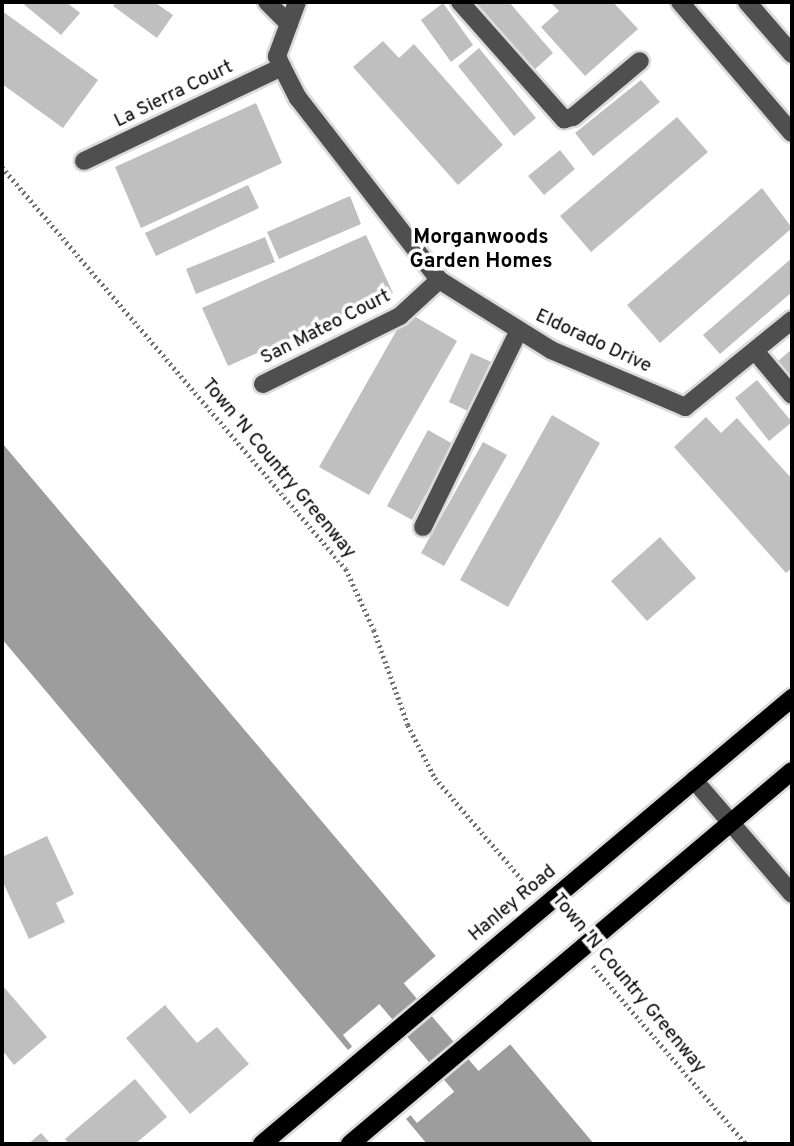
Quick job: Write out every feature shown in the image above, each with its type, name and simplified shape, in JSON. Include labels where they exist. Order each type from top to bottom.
[{"type":"main road","name":"Hanley Road","points":[[262,1144],[458,976],[792,698]]},
{"type":"main road","points":[[350,1144],[792,771]]},
{"type":"street","points":[[267,2],[289,24]]},
{"type":"street","points":[[282,67],[277,56],[297,2]]},
{"type":"street","points":[[460,2],[564,119],[573,117],[640,61]]},
{"type":"street","points":[[680,2],[792,133]]},
{"type":"street","points":[[747,2],[792,54]]},
{"type":"street","name":"La Sierra Court","points":[[84,162],[282,67]]},
{"type":"street","name":"Eldorado Drive","points":[[282,67],[298,98],[439,280],[551,350],[685,407],[792,320]]},
{"type":"street","name":"San Mateo Court","points":[[263,384],[400,316],[439,280]]},
{"type":"street","points":[[423,527],[519,330]]},
{"type":"street","points":[[755,351],[792,395]]},
{"type":"street","points":[[694,780],[792,894]]},
{"type":"path","name":"Town 'N Country Greenway","points":[[2,167],[346,569],[374,630],[408,725],[435,778],[544,905]]},
{"type":"path","name":"Town 'N Country Greenway","points":[[579,950],[747,1144]]},
{"type":"shaded area","points":[[2,443],[445,967],[348,1050],[2,639]]},
{"type":"shaded area","points":[[504,1037],[594,1144],[427,1144],[406,1119]]},
{"type":"pier","points":[[438,954],[448,970],[354,1049],[343,1035]]},
{"type":"pier","points":[[501,1034],[513,1042],[417,1123],[408,1112]]},
{"type":"building","points":[[21,2],[66,2],[80,13],[61,35]]},
{"type":"building","points":[[116,2],[154,2],[173,15],[157,38],[113,6]]},
{"type":"building","points":[[473,2],[509,2],[553,53],[533,71]]},
{"type":"building","points":[[550,2],[613,2],[638,29],[585,76],[541,27],[559,11]]},
{"type":"building","points":[[443,3],[473,45],[451,62],[421,20]]},
{"type":"building","points":[[2,11],[98,80],[63,128],[2,84]]},
{"type":"building","points":[[383,41],[399,58],[414,44],[503,145],[458,185],[353,67]]},
{"type":"building","points":[[479,48],[536,118],[514,136],[458,66]]},
{"type":"building","points":[[641,80],[660,102],[593,156],[575,133]]},
{"type":"building","points":[[256,103],[282,163],[141,228],[115,167]]},
{"type":"building","points":[[677,117],[708,152],[591,252],[560,216]]},
{"type":"building","points":[[560,150],[575,169],[544,195],[528,176]]},
{"type":"building","points":[[248,185],[259,208],[156,256],[145,233]]},
{"type":"building","points":[[762,188],[792,228],[660,343],[627,305]]},
{"type":"building","points":[[350,196],[361,224],[279,259],[267,232]]},
{"type":"building","points":[[366,235],[393,293],[228,366],[202,308]]},
{"type":"building","points":[[265,237],[275,262],[196,294],[186,269]]},
{"type":"building","points":[[792,258],[792,292],[720,354],[703,335]]},
{"type":"building","points":[[407,312],[457,341],[369,495],[319,467]]},
{"type":"building","points":[[792,349],[792,379],[777,362]]},
{"type":"building","points":[[471,353],[496,364],[474,414],[449,402]]},
{"type":"building","points":[[757,380],[792,422],[769,441],[735,398]]},
{"type":"building","points":[[552,415],[600,443],[508,607],[460,580]]},
{"type":"building","points":[[706,417],[721,433],[737,418],[792,479],[792,568],[786,573],[674,447]]},
{"type":"building","points":[[428,430],[453,444],[412,520],[387,506]]},
{"type":"building","points":[[483,442],[507,455],[444,566],[421,553]]},
{"type":"building","points":[[660,537],[696,578],[647,621],[611,581]]},
{"type":"building","points":[[47,836],[74,894],[56,903],[65,922],[29,939],[2,880],[2,857]]},
{"type":"building","points":[[2,985],[47,1037],[14,1065],[2,1050]]},
{"type":"building","points":[[165,1005],[197,1043],[217,1027],[249,1064],[190,1114],[126,1038]]},
{"type":"building","points":[[135,1079],[167,1117],[135,1144],[69,1144],[65,1139]]},
{"type":"building","points":[[41,1133],[51,1144],[28,1144]]},
{"type":"waterway","points":[[373,972],[520,1144]]},
{"type":"district","name":"Morganwoods Garden Homes","points":[[481,250]]}]
